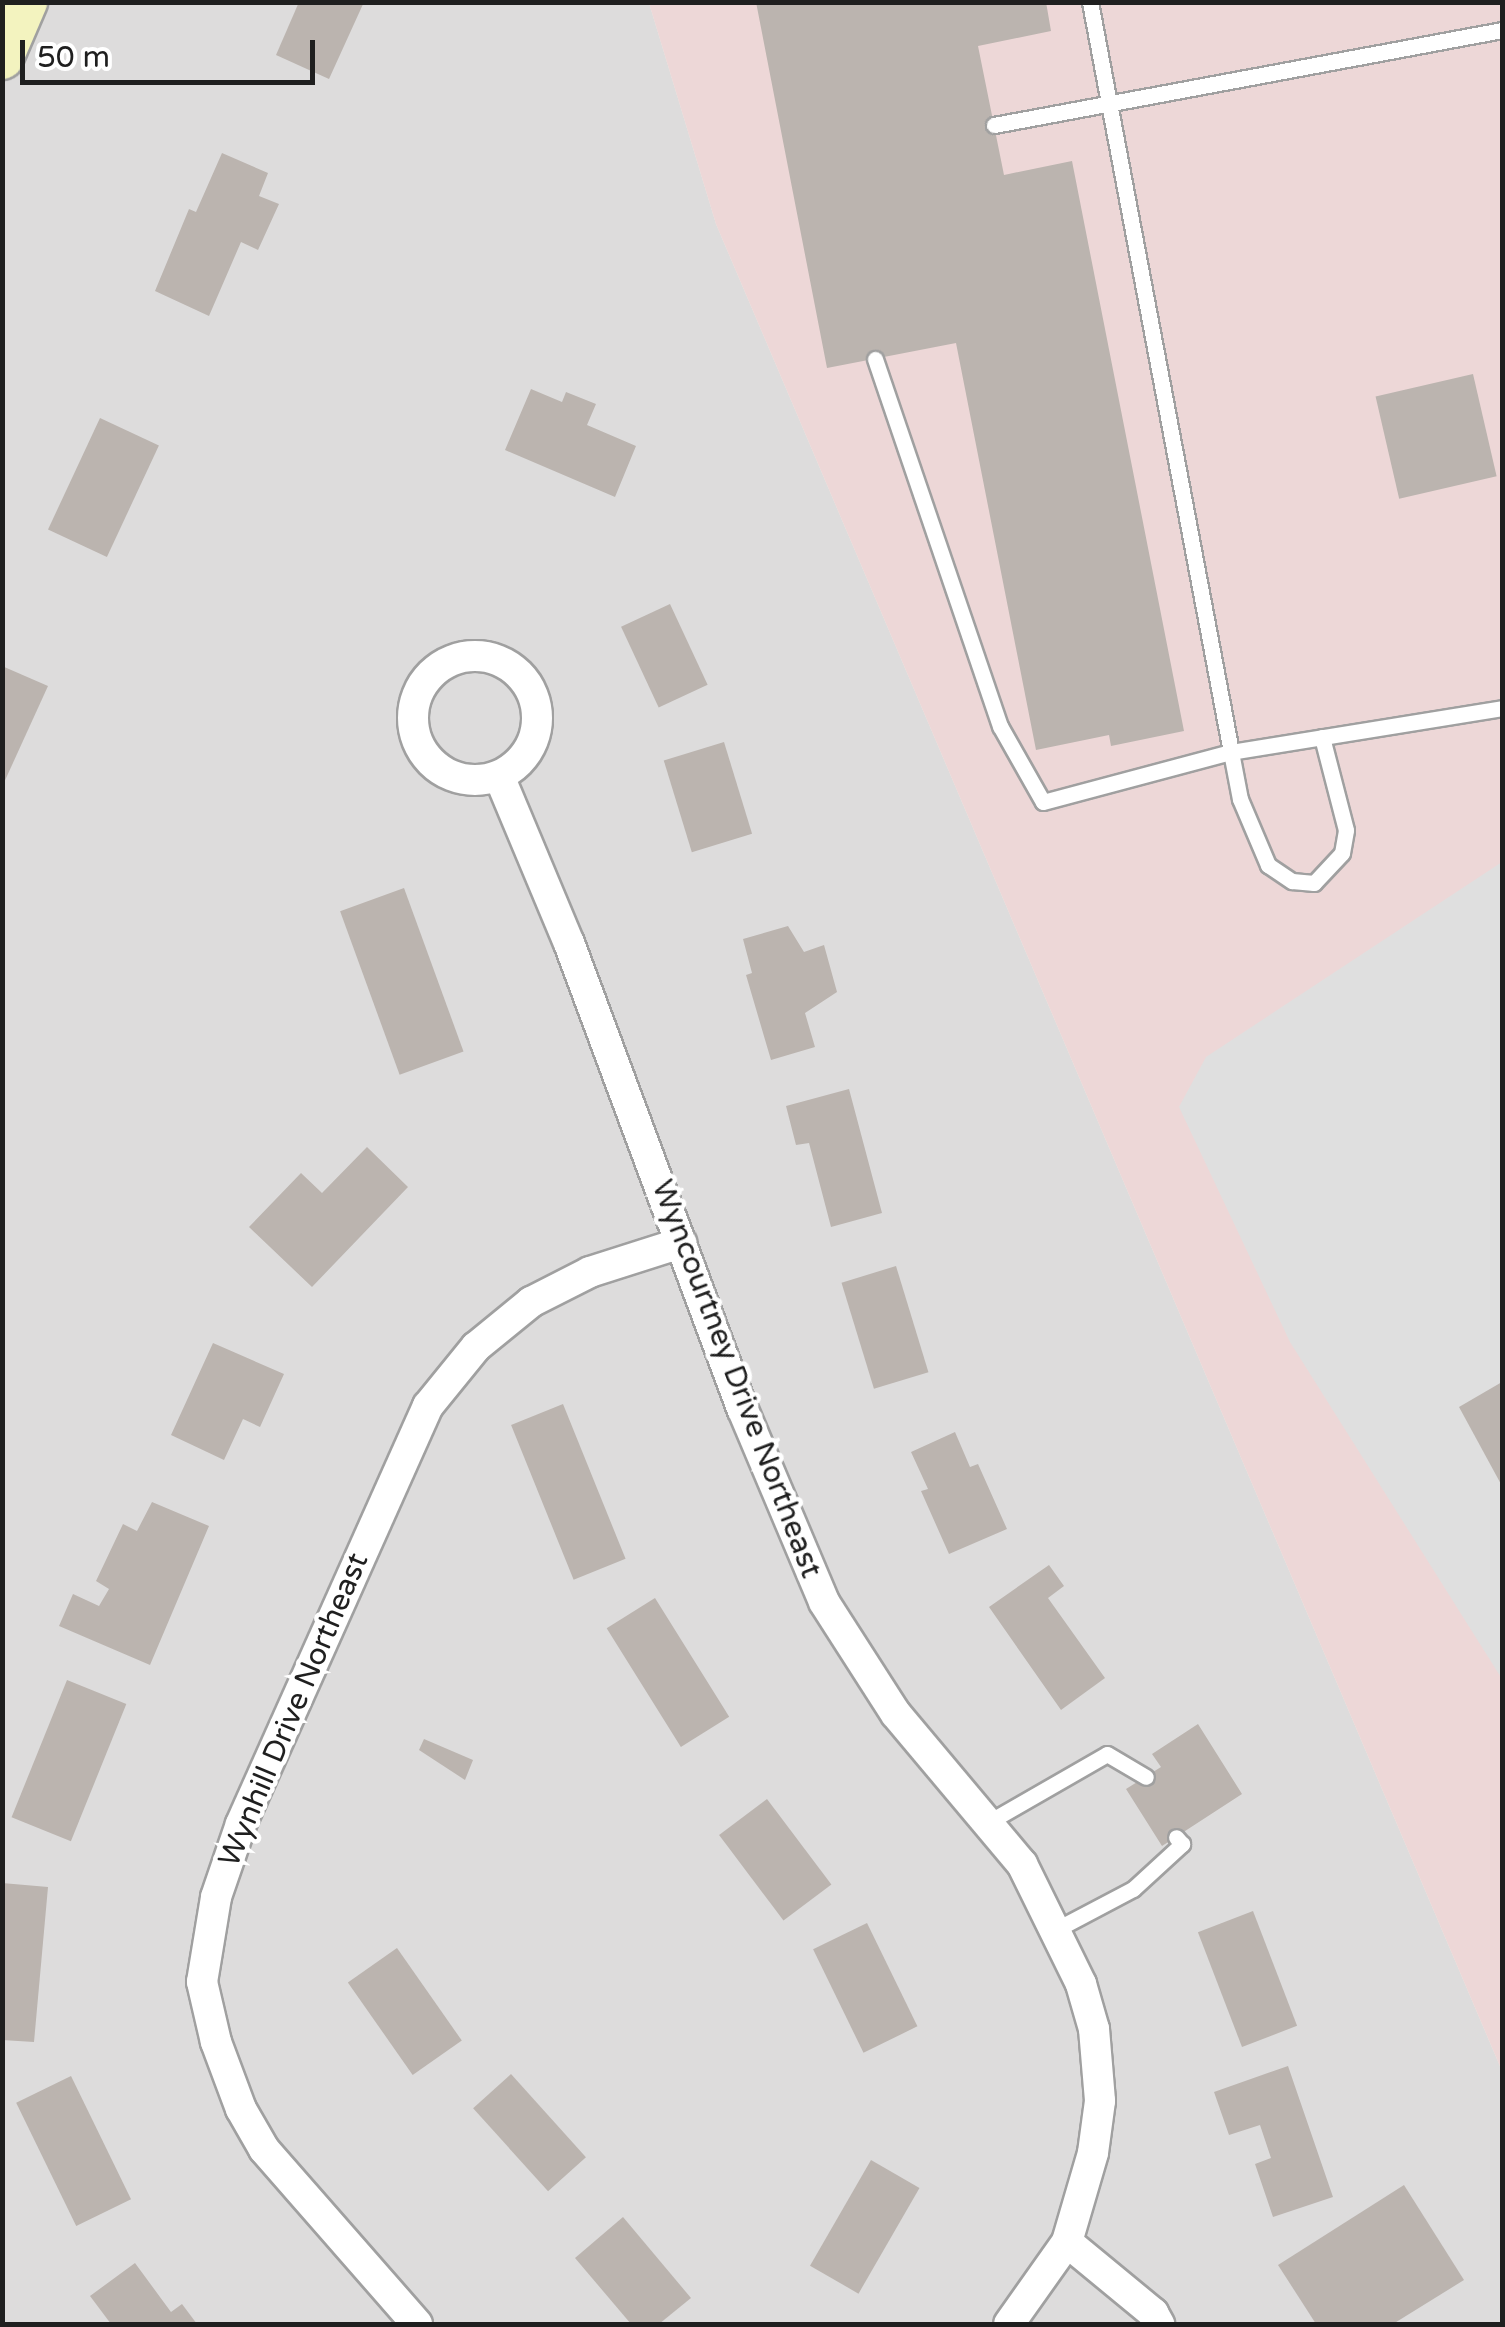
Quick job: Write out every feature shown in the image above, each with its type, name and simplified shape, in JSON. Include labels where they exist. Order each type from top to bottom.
[{"type":"street","points":[[2,58],[26,2]]},
{"type":"street","points":[[480,655],[513,668],[528,684],[537,714],[535,736],[518,764],[499,776],[464,781],[445,774],[428,761],[412,730],[415,698],[425,678],[458,657],[480,655]]},
{"type":"street","name":"Wyncourtney Drive Northeast","points":[[499,776],[569,943],[790,1532],[824,1602],[896,1714],[1022,1864],[1082,1984],[1094,2029],[1100,2102],[1093,2154],[1067,2242],[1009,2324]]},
{"type":"street","name":"Wynhill Drive Northeast","points":[[416,2324],[264,2149],[241,2109],[216,2042],[202,1982],[216,1897],[241,1824],[428,1406],[476,1348],[532,1302],[590,1272],[681,1243]]},
{"type":"street","points":[[1067,2242],[1153,2312],[1159,2324]]},
{"type":"lane","points":[[1090,2],[1240,799],[1268,865],[1292,881],[1314,883],[1342,853],[1346,830],[1322,737]]},
{"type":"lane","points":[[994,126],[1502,30]]},
{"type":"lane","points":[[875,359],[1000,726],[1044,802],[1231,752],[1502,708]]},
{"type":"lane","points":[[987,1823],[1108,1754],[1146,1777]]},
{"type":"lane","points":[[1057,1929],[1132,1888],[1182,1844],[1176,1836]]},
{"type":"shaded area","points":[[3,3],[649,3],[716,224],[1502,2071],[1502,2324],[3,2324]]},
{"type":"shaded area","points":[[649,3],[1502,3],[1502,2071],[716,224]]},
{"type":"shaded area","points":[[1502,862],[1502,1679],[1290,1342],[1179,1107],[1206,1057]]},
{"type":"building","points":[[299,2],[364,2],[329,79],[276,55]]},
{"type":"building","points":[[756,2],[1046,2],[1051,31],[978,46],[1004,175],[1072,161],[1184,731],[1111,746],[1109,735],[1036,750],[956,343],[827,368]]},
{"type":"building","points":[[222,153],[268,173],[259,196],[279,204],[258,250],[241,242],[209,316],[155,291],[189,209],[196,212]]},
{"type":"building","points":[[1473,374],[1497,476],[1399,499],[1376,396]]},
{"type":"building","points":[[531,389],[562,402],[566,392],[596,404],[587,425],[636,446],[615,497],[505,450]]},
{"type":"building","points":[[100,418],[159,445],[107,557],[48,529]]},
{"type":"building","points":[[670,604],[708,685],[659,707],[621,627]]},
{"type":"building","points":[[2,666],[48,686],[2,787]]},
{"type":"building","points":[[724,742],[752,834],[692,852],[664,760]]},
{"type":"building","points":[[404,888],[464,1052],[400,1075],[340,911]]},
{"type":"building","points":[[788,926],[804,952],[824,945],[837,992],[805,1013],[815,1047],[771,1060],[746,975],[752,973],[743,939]]},
{"type":"building","points":[[849,1089],[882,1213],[831,1227],[809,1143],[796,1145],[786,1106]]},
{"type":"building","points":[[367,1147],[408,1187],[312,1287],[249,1227],[301,1173],[322,1193]]},
{"type":"building","points":[[896,1266],[928,1372],[874,1389],[841,1283]]},
{"type":"building","points":[[213,1343],[284,1374],[260,1427],[243,1419],[224,1460],[171,1435]]},
{"type":"building","points":[[1502,1382],[1502,1486],[1459,1407]]},
{"type":"building","points":[[563,1404],[626,1559],[574,1580],[511,1425]]},
{"type":"building","points":[[955,1432],[970,1467],[978,1464],[1007,1529],[949,1554],[921,1491],[928,1489],[911,1452]]},
{"type":"building","points":[[152,1502],[209,1526],[150,1665],[59,1626],[73,1594],[99,1606],[109,1589],[96,1581],[123,1524],[137,1531]]},
{"type":"building","points":[[1049,1565],[1064,1586],[1048,1598],[1105,1678],[1061,1710],[989,1607]]},
{"type":"building","points":[[655,1598],[729,1717],[681,1747],[607,1628]]},
{"type":"building","points":[[67,1680],[126,1704],[71,1841],[12,1817]]},
{"type":"building","points":[[1198,1724],[1242,1794],[1162,1846],[1126,1789],[1161,1767],[1152,1754]]},
{"type":"building","points":[[424,1739],[473,1760],[465,1780],[419,1750]]},
{"type":"building","points":[[767,1799],[831,1884],[783,1921],[719,1835]]},
{"type":"building","points":[[2,1883],[48,1887],[34,2042],[2,2040]]},
{"type":"building","points":[[1253,1911],[1297,2026],[1242,2047],[1198,1932]]},
{"type":"building","points":[[867,1923],[917,2026],[863,2053],[813,1949]]},
{"type":"building","points":[[397,1948],[462,2041],[413,2075],[348,1982]]},
{"type":"building","points":[[1288,2066],[1333,2197],[1273,2217],[1255,2164],[1271,2158],[1260,2125],[1229,2135],[1214,2092]]},
{"type":"building","points":[[511,2074],[586,2157],[548,2191],[473,2108]]},
{"type":"building","points":[[71,2076],[131,2199],[76,2226],[16,2103]]},
{"type":"building","points":[[871,2160],[919,2188],[858,2294],[810,2266]]},
{"type":"building","points":[[1404,2185],[1464,2280],[1393,2324],[1316,2324],[1278,2265]]},
{"type":"building","points":[[623,2217],[691,2298],[659,2324],[631,2324],[575,2258]]},
{"type":"building","points":[[135,2263],[171,2312],[182,2304],[197,2324],[111,2324],[90,2296]]}]
